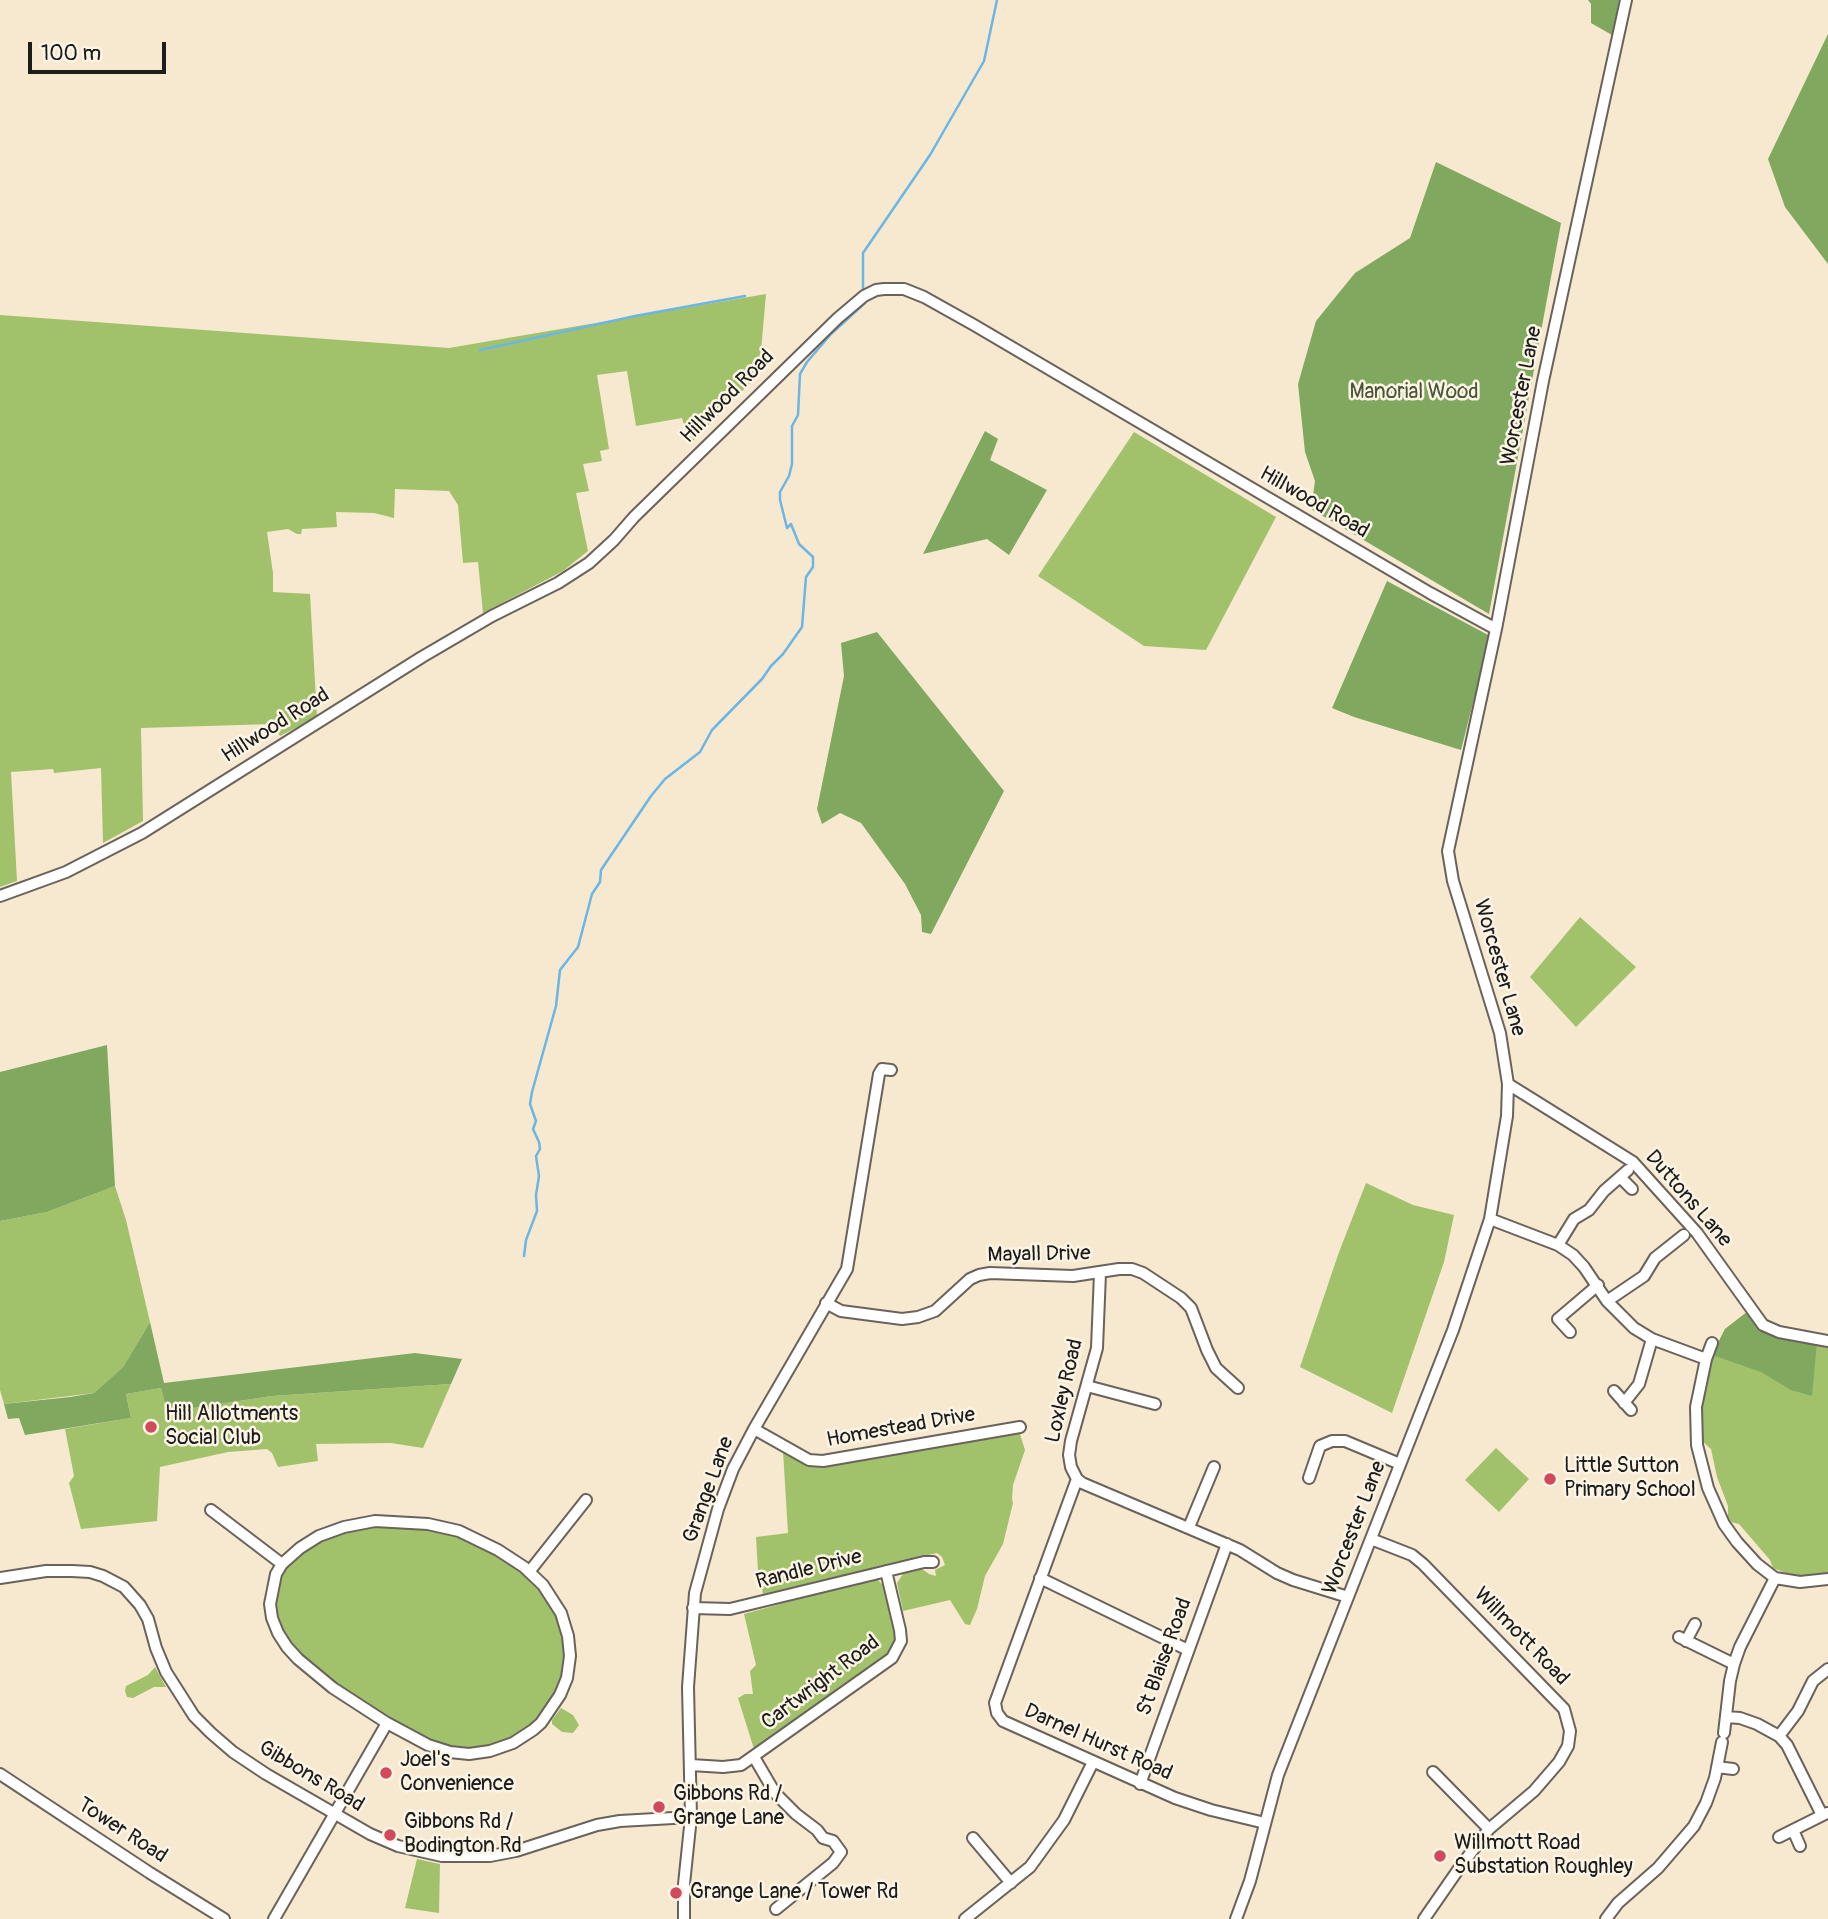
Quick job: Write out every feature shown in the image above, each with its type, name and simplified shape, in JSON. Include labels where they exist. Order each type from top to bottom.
[{"type":"street","name":"Worcester Lane","points":[[1236,1919],[1250,1881],[1285,1756],[1453,1330],[1490,1219],[1506,1126],[1508,1084],[1500,1033],[1453,881],[1448,851],[1496,629],[1544,381],[1626,0]]},
{"type":"street","name":"Hillwood Road","points":[[0,895],[66,872],[142,833],[422,657],[492,616],[558,583],[589,563],[808,346],[864,296],[876,290],[904,289],[924,297],[1496,629]]},
{"type":"street","name":"Grange Lane","points":[[684,1919],[684,1884],[691,1817],[688,1687],[695,1593],[718,1509],[733,1469],[846,1269],[878,1074],[882,1069],[891,1070]]},
{"type":"street","name":"Duttons Lane","points":[[1508,1084],[1633,1163],[1697,1233],[1763,1325],[1779,1332],[1828,1341]]},
{"type":"street","points":[[1558,1245],[1574,1219],[1589,1210],[1623,1173],[1632,1189]]},
{"type":"street","points":[[1490,1219],[1558,1245],[1573,1255],[1626,1321],[1652,1339],[1706,1359]]},
{"type":"street","points":[[1608,1301],[1644,1276],[1655,1258],[1682,1242]]},
{"type":"street","name":"Mayall Drive","points":[[826,1303],[841,1311],[902,1319],[935,1311],[970,1279],[979,1275],[990,1273],[1073,1276],[1132,1269],[1143,1273],[1181,1298],[1191,1308],[1216,1368],[1238,1388]]},
{"type":"street","name":"Loxley Road","points":[[1077,1479],[1069,1455],[1097,1348],[1100,1273]]},
{"type":"street","points":[[1570,1332],[1558,1319],[1598,1285]]},
{"type":"street","points":[[1614,1391],[1627,1407],[1639,1384],[1652,1339]]},
{"type":"street","points":[[1712,1343],[1699,1389],[1695,1427],[1709,1488],[1724,1524],[1757,1564],[1775,1578],[1800,1582],[1828,1579]]},
{"type":"street","points":[[1216,1368],[1225,1359]]},
{"type":"street","points":[[1087,1386],[1140,1405],[1154,1404]]},
{"type":"street","name":"Homestead Drive","points":[[754,1429],[808,1460],[823,1461],[1020,1427]]},
{"type":"street","points":[[1321,1482],[1305,1477],[1320,1446],[1332,1441],[1345,1441],[1400,1464]]},
{"type":"street","points":[[1189,1527],[1214,1467]]},
{"type":"street","points":[[1196,1476],[1208,1481]]},
{"type":"street","points":[[1077,1479],[1240,1550],[1276,1573],[1349,1597]]},
{"type":"street","name":"Darnel Hurst Road","points":[[1077,1479],[995,1703],[997,1713],[1003,1721],[1140,1784],[1211,1810],[1265,1823]]},
{"type":"street","points":[[529,1572],[586,1500]]},
{"type":"street","points":[[211,1510],[282,1564]]},
{"type":"street","points":[[389,1521],[428,1524],[459,1531],[498,1550],[543,1585],[561,1613],[568,1636],[570,1656],[563,1688],[541,1723],[513,1743],[469,1754],[450,1752],[428,1745],[387,1723],[333,1688],[299,1659],[278,1633],[270,1604],[276,1574],[282,1564],[299,1548],[319,1536],[361,1523],[389,1521]]},
{"type":"street","name":"Willmott Road","points":[[1371,1539],[1412,1555],[1423,1564],[1564,1709],[1570,1731],[1568,1746],[1559,1762],[1534,1791],[1489,1829],[1424,1919]]},
{"type":"street","name":"St Blaise Road","points":[[1140,1784],[1227,1544]]},
{"type":"street","name":"Randle Drive","points":[[693,1608],[730,1609],[933,1562]]},
{"type":"street","name":"Gibbons Road","points":[[0,1578],[46,1571],[90,1572],[124,1587],[144,1612],[164,1669],[194,1716],[249,1764],[370,1834],[398,1846],[442,1856],[475,1857],[516,1851],[597,1825],[691,1817]]},
{"type":"street","name":"Cartwright Road","points":[[691,1765],[723,1768],[741,1765],[892,1658],[901,1642],[886,1571]]},
{"type":"street","points":[[1040,1578],[1188,1650]]},
{"type":"street","points":[[1606,1919],[1618,1903],[1658,1867],[1695,1826],[1706,1803],[1717,1767],[1734,1664],[1775,1578]]},
{"type":"street","points":[[1695,1624],[1683,1639],[1734,1664]]},
{"type":"street","points":[[1779,1736],[1798,1711],[1813,1681],[1828,1669]]},
{"type":"street","points":[[1726,1717],[1740,1718],[1757,1724],[1779,1736],[1787,1745],[1825,1814],[1779,1837]]},
{"type":"street","points":[[274,1919],[387,1723]]},
{"type":"street","points":[[754,1757],[775,1793],[823,1838],[833,1841],[841,1852],[833,1863],[776,1909]]},
{"type":"street","points":[[965,1919],[1030,1867],[1063,1820],[1093,1762]]},
{"type":"street","points":[[1717,1767],[1733,1769]]},
{"type":"street","points":[[1433,1772],[1489,1829]]},
{"type":"street","name":"Tower Road","points":[[0,1774],[223,1919]]},
{"type":"street","points":[[1793,1830],[1800,1846]]},
{"type":"street","points":[[973,1838],[1011,1884]]},
{"type":"green space","points":[[1588,0],[1619,0],[1612,35],[1591,23],[1591,4]]},
{"type":"green space","points":[[1828,34],[1828,264],[1785,207],[1768,159]]},
{"type":"green space","name":"Manorial Wood","points":[[1436,162],[1561,223],[1489,614],[1311,509],[1315,481],[1305,452],[1298,384],[1316,321],[1355,273],[1410,238]]},
{"type":"green space","points":[[766,294],[759,374],[690,444],[682,418],[636,426],[627,371],[597,375],[609,449],[600,451],[602,461],[583,464],[589,491],[576,493],[588,551],[563,571],[483,613],[478,562],[463,563],[458,505],[449,491],[395,489],[394,518],[374,513],[336,512],[337,527],[302,529],[301,534],[288,529],[267,532],[273,592],[310,594],[317,717],[280,736],[272,724],[141,728],[143,821],[103,843],[101,768],[54,773],[53,769],[11,772],[17,881],[0,887],[0,315],[449,348]]},
{"type":"green space","points":[[985,431],[998,439],[990,460],[1047,490],[1009,555],[987,539],[923,554]]},
{"type":"green space","points":[[1134,432],[1276,517],[1206,650],[1144,646],[1038,576]]},
{"type":"green space","points":[[1387,581],[1490,636],[1461,750],[1332,708]]},
{"type":"green space","points":[[877,632],[1004,791],[931,934],[922,932],[921,915],[905,884],[861,823],[840,813],[822,824],[817,809],[844,676],[841,643]]},
{"type":"green space","points":[[1580,917],[1636,967],[1576,1027],[1530,977]]},
{"type":"green space","points":[[107,1045],[115,1186],[47,1212],[0,1221],[0,1072]]},
{"type":"green space","points":[[1366,1183],[1413,1205],[1454,1215],[1444,1262],[1392,1413],[1300,1367],[1339,1252]]},
{"type":"green space","points":[[115,1186],[126,1220],[150,1322],[123,1367],[94,1393],[4,1404],[0,1390],[0,1221],[47,1212]]},
{"type":"green space","points":[[1747,1312],[1755,1324],[1774,1333],[1828,1344],[1828,1572],[1819,1575],[1791,1575],[1773,1568],[1770,1560],[1739,1524],[1731,1522],[1711,1449],[1703,1442],[1704,1390],[1712,1355],[1725,1329]]},
{"type":"green space","points":[[1747,1312],[1755,1324],[1774,1333],[1817,1342],[1812,1396],[1791,1390],[1761,1372],[1712,1355],[1725,1329]]},
{"type":"green space","points":[[150,1322],[164,1383],[415,1353],[462,1359],[451,1384],[272,1396],[167,1412],[161,1388],[126,1394],[131,1418],[25,1435],[19,1418],[8,1419],[4,1404],[94,1393],[123,1367]]},
{"type":"green space","points":[[451,1384],[423,1448],[391,1443],[316,1444],[318,1461],[278,1467],[272,1453],[267,1449],[228,1452],[160,1467],[157,1521],[81,1529],[69,1483],[74,1476],[65,1429],[131,1418],[126,1394],[161,1388],[167,1412],[272,1396]]},
{"type":"green space","points":[[1019,1431],[1025,1450],[1013,1485],[1013,1503],[1003,1544],[985,1576],[970,1625],[965,1624],[950,1600],[903,1611],[897,1583],[903,1574],[922,1569],[936,1576],[935,1570],[945,1565],[937,1553],[763,1594],[758,1571],[756,1537],[788,1533],[783,1451],[817,1467]]},
{"type":"green space","points":[[1496,1448],[1529,1479],[1499,1512],[1465,1480]]},
{"type":"green space","points":[[372,1526],[430,1527],[466,1539],[518,1569],[545,1595],[558,1618],[565,1650],[564,1666],[556,1692],[544,1715],[525,1732],[498,1745],[473,1750],[432,1743],[338,1686],[290,1643],[281,1630],[276,1615],[277,1586],[287,1566],[308,1548],[336,1533]]},
{"type":"green space","points":[[877,1579],[884,1586],[895,1626],[896,1642],[890,1652],[754,1749],[738,1698],[753,1694],[750,1671],[756,1665],[744,1614]]},
{"type":"green space","points":[[155,1667],[166,1687],[154,1687],[133,1698],[127,1697],[126,1686],[148,1675]]},
{"type":"green space","points":[[561,1708],[573,1715],[579,1725],[573,1733],[562,1732],[552,1724]]},
{"type":"green space","points":[[417,1859],[440,1864],[439,1913],[405,1908]]},
{"type":"waterway","points":[[863,288],[863,253],[930,155],[984,61],[997,0]]},
{"type":"waterway","points":[[480,350],[635,316],[745,296]]},
{"type":"waterway","points":[[524,1256],[526,1240],[537,1211],[539,1176],[536,1156],[540,1149],[533,1129],[536,1121],[530,1104],[556,1006],[560,970],[578,947],[592,894],[600,882],[601,870],[651,796],[665,779],[700,752],[712,730],[762,679],[802,627],[806,577],[813,567],[813,557],[799,544],[791,524],[787,528],[780,500],[780,492],[792,464],[792,426],[798,415],[800,374],[831,334],[865,303]]},
{"type":"place","name":"Hill Allotments Social Club","points":[[151,1427]]},
{"type":"place","name":"Little Sutton Primary School","points":[[1550,1479]]},
{"type":"place","name":"Joel's Convenience","points":[[386,1773]]},
{"type":"place","name":"Gibbons Rd / Grange Lane","points":[[659,1807]]},
{"type":"place","name":"Gibbons Rd / Bodington Rd","points":[[390,1835]]},
{"type":"place","name":"Willmott Road Substation Roughley","points":[[1440,1856]]},
{"type":"place","name":"Grange Lane / Tower Rd","points":[[676,1893]]}]
